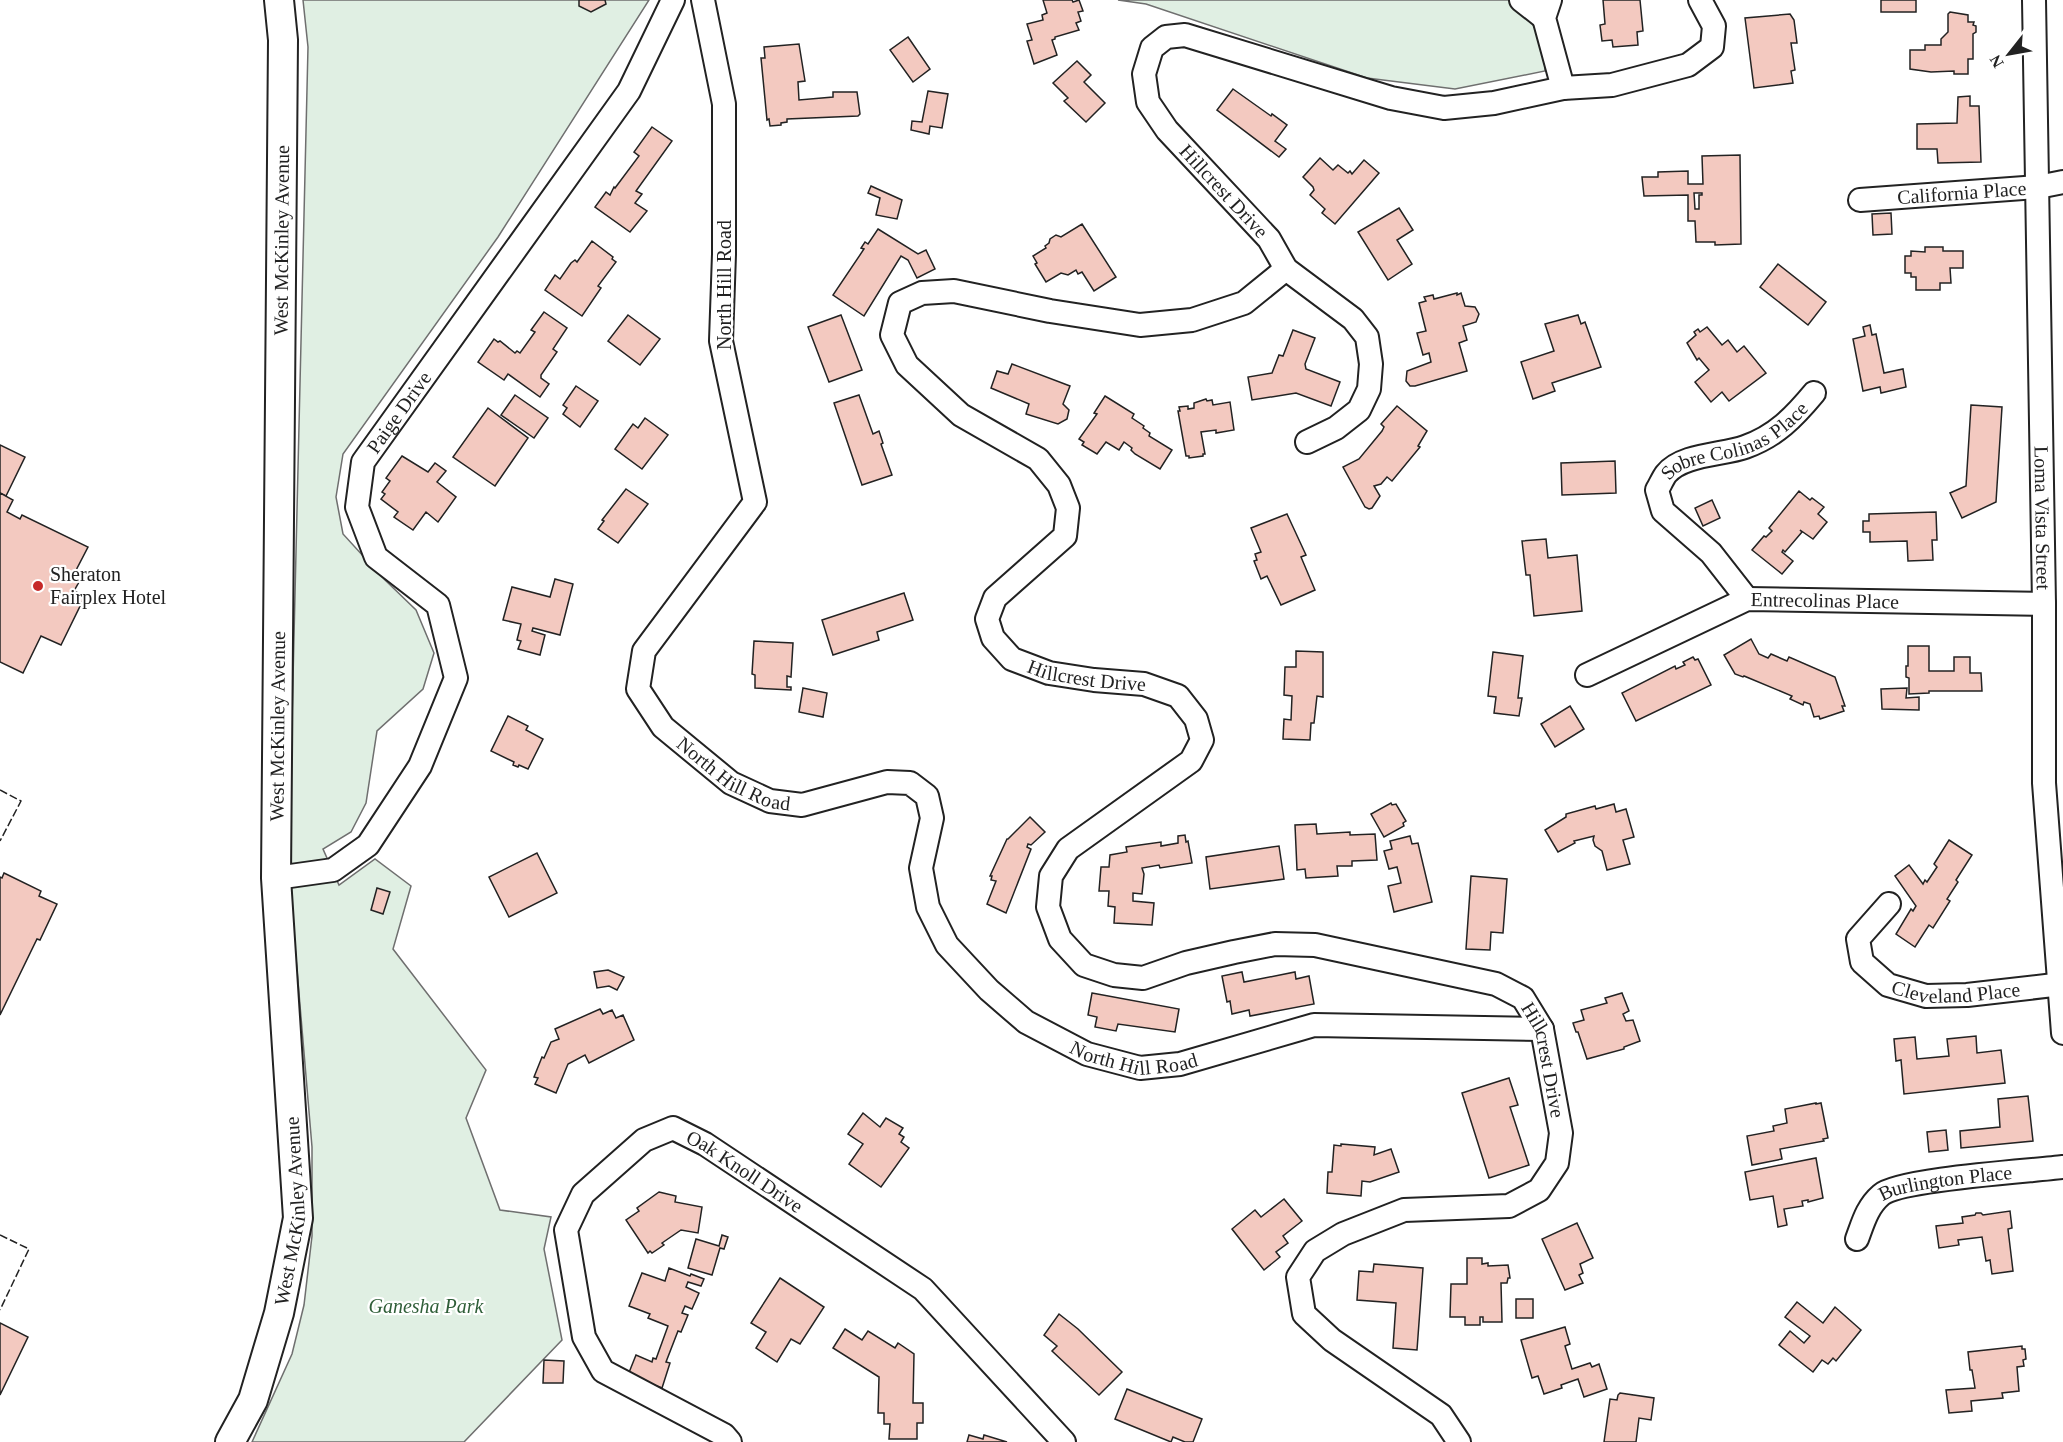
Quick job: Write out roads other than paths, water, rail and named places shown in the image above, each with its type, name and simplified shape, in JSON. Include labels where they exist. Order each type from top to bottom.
[{"type":"main road","name":"West McKinley Avenue","points":[[230,1442],[253,1400],[279,1313],[298,1218],[276,878],[283,40],[279,0]]},
{"type":"street","name":"Paige Drive","points":[[276,878],[333,870],[368,845],[420,766],[456,678],[438,605],[376,557],[357,507],[363,462],[629,91],[673,0]]},
{"type":"street","name":"North Hill Road","points":[[703,0],[724,104],[724,254],[721,341],[755,502],[644,651],[638,689],[663,727],[731,783],[770,801],[802,805],[887,782],[910,783],[927,796],[932,818],[921,868],[928,907],[947,945],[989,990],[1026,1022],[1087,1054],[1140,1068],[1180,1064],[1314,1025],[1542,1029]]},
{"type":"street","points":[[1521,0],[1547,9],[1563,88]]},
{"type":"street","name":"Hillcrest Drive","points":[[1459,1442],[1441,1415],[1332,1340],[1304,1314],[1298,1277],[1315,1251],[1343,1234],[1404,1210],[1509,1206],[1539,1190],[1557,1163],[1561,1133],[1542,1029],[1523,998],[1496,984],[1315,945],[1275,944],[1186,963],[1143,978],[1114,975],[1084,965],[1060,939],[1048,907],[1051,876],[1068,849],[1191,761],[1202,740],[1196,719],[1178,696],[1144,684],[1049,673],[1012,659],[993,639],[987,619],[995,598],[1065,536],[1068,508],[1059,485],[1038,459],[961,415],[907,365],[892,335],[900,303],[922,293],[954,291],[1050,312],[1140,325],[1192,320],[1244,303],[1286,269],[1269,238],[1167,130],[1148,102],[1144,74],[1152,48],[1166,37],[1185,35],[1391,98],[1444,108],[1494,103],[1563,88],[1612,85],[1688,65],[1712,47],[1714,26],[1700,0]]},
{"type":"street","name":"Loma Vista Street","points":[[2034,0],[2044,783],[2063,1033]]},
{"type":"street","name":"California Place","points":[[1860,200],[2038,187],[2063,182]]},
{"type":"street","points":[[1286,269],[1353,319],[1367,337],[1371,364],[1369,388],[1359,410],[1336,428],[1306,442]]},
{"type":"street","name":"Sobre Colinas Place","points":[[1747,598],[1711,553],[1663,511],[1657,490],[1667,472],[1687,460],[1745,447],[1772,434],[1792,420],[1814,393]]},
{"type":"street","name":"Entrecolinas Place","points":[[1587,675],[1747,598],[2043,604]]},
{"type":"street","name":"Cleveland Place","points":[[1889,904],[1858,939],[1862,962],[1888,985],[1926,996],[2061,985]]},
{"type":"street","name":"Oak Knoll Drive","points":[[730,1442],[724,1435],[603,1371],[585,1337],[583,1327],[566,1230],[583,1194],[644,1140],[673,1128],[705,1144],[923,1289],[1064,1442]]},
{"type":"street","name":"Burlington Place","points":[[1857,1239],[1868,1210],[1882,1193],[1918,1183],[2063,1167]]},
{"type":"place","name":"Sheraton Fairplex Hotel","points":[[38,586]]},
{"type":"park label","name":"Ganesha Park","points":[[426,1306]]}]
